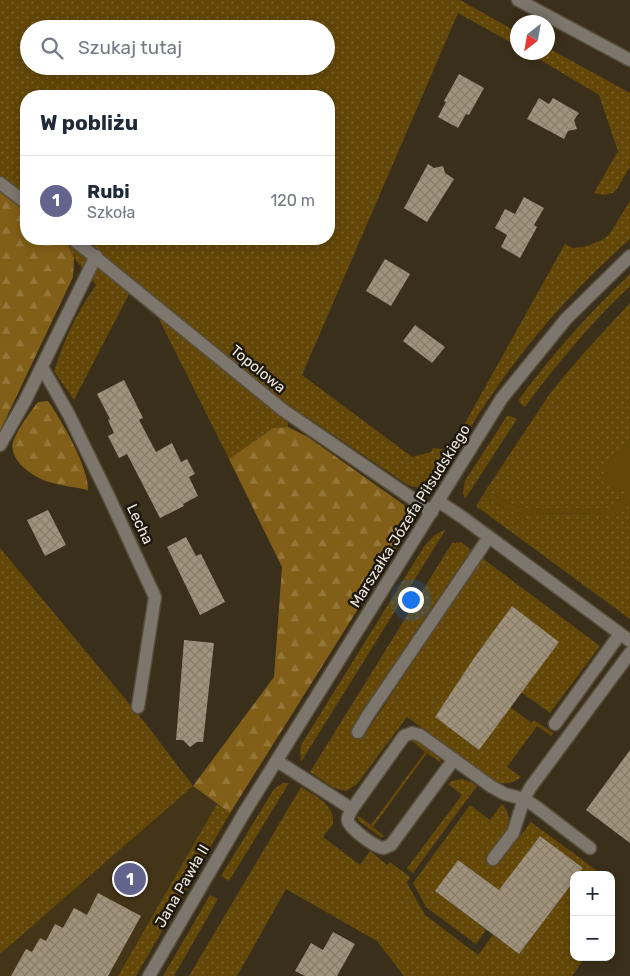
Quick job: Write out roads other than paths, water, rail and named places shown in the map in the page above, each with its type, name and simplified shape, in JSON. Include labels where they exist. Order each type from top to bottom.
[{"type":"street","points":[[518,0],[630,60]]},
{"type":"street","points":[[0,183],[20,198]]},
{"type":"street","name":"Topolowa","points":[[81,245],[283,410],[435,507],[462,517],[625,637]]},
{"type":"street","points":[[0,446],[42,367],[96,256]]},
{"type":"street","name":"Marszałka Józefa Piłsudskiego","points":[[244,813],[502,398],[566,319],[630,256]]},
{"type":"street","name":"Lecha","points":[[42,367],[73,423],[155,597],[138,707]]},
{"type":"street","points":[[358,732],[489,537]]},
{"type":"street","points":[[554,724],[625,637]]},
{"type":"street","points":[[493,860],[513,833],[524,799],[530,788],[630,653]]},
{"type":"street","points":[[454,759],[392,845],[384,848],[376,846],[351,827],[348,815],[404,736],[412,733],[420,735],[454,759],[492,788],[524,799],[590,848]]},
{"type":"street","points":[[277,761],[352,809]]},
{"type":"street","name":"Jana Pawła II","points":[[148,976],[244,813]]},
{"type":"place","name":"Rubi","points":[[130,879]]}]
